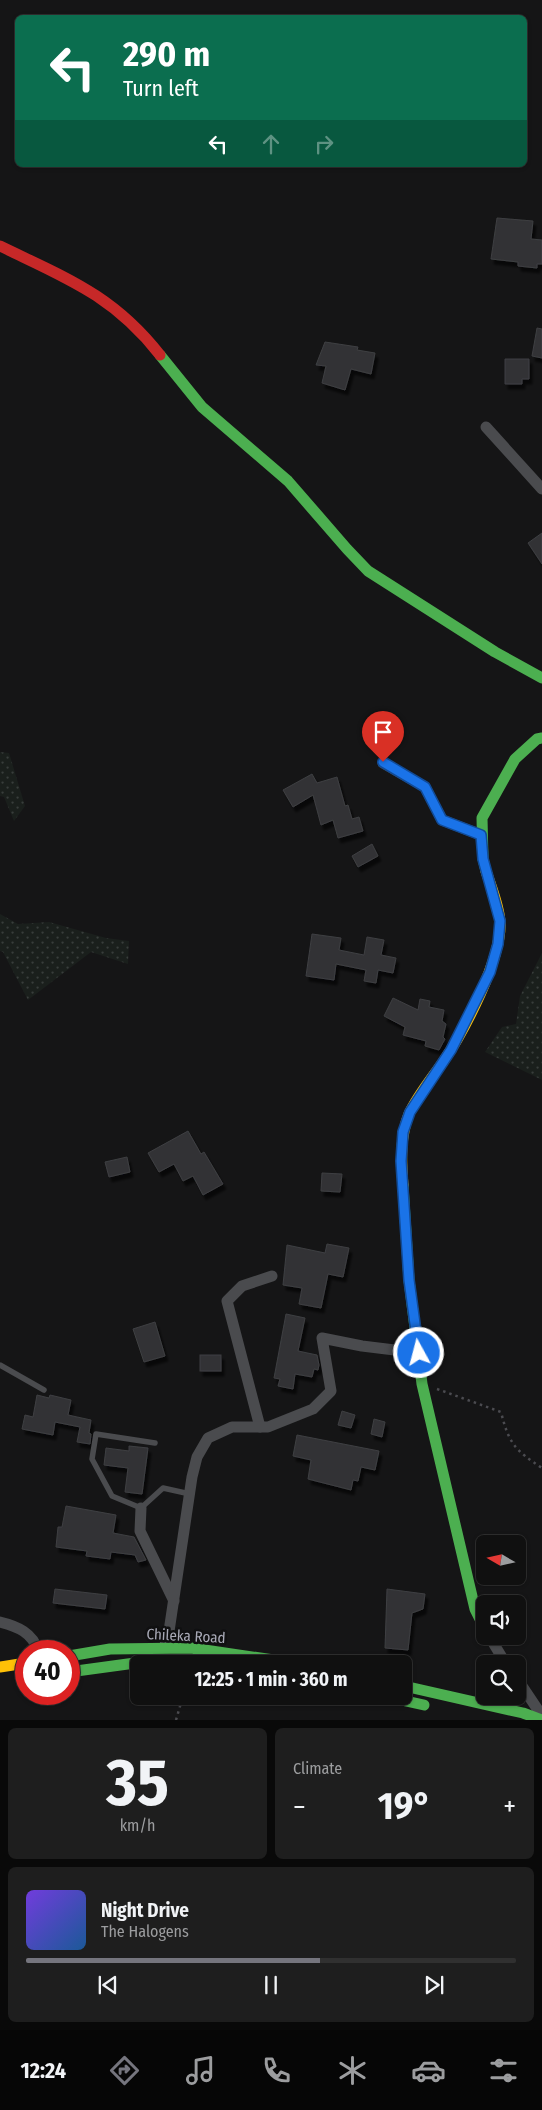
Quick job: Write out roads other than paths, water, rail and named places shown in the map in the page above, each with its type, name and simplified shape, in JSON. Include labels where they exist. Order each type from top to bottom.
[{"type":"main road","points":[[0,246],[89,291],[125,316],[192,396],[288,481],[315,509],[349,555],[368,571],[487,646],[542,678]]},
{"type":"main road","points":[[476,1609],[422,1384],[409,1280],[401,1161],[403,1132],[410,1112],[451,1050],[490,972],[498,944],[500,921],[483,859],[482,818],[515,759],[537,739],[542,738]]},
{"type":"main road","name":"Chileka Road","points":[[80,1654],[110,1649],[164,1647],[191,1648],[248,1655]]},
{"type":"main road","name":"Chileka Road","points":[[80,1670],[130,1663]]},
{"type":"main road","points":[[0,1667],[15,1665]]},
{"type":"main road","points":[[412,1688],[542,1718]]},
{"type":"main road","points":[[412,1703],[431,1707]]},
{"type":"street","points":[[486,427],[542,489]]},
{"type":"street","points":[[383,762],[425,787],[442,820],[481,835]]},
{"type":"street","points":[[260,1427],[227,1301],[242,1286],[272,1276]]},
{"type":"street","points":[[164,1647],[168,1638],[197,1458],[208,1438],[232,1427],[268,1427],[313,1409],[331,1391],[322,1338],[419,1353]]},
{"type":"street","points":[[141,1508],[140,1531],[174,1601]]},
{"type":"street","points":[[0,1622],[15,1626],[28,1634],[32,1640]]},
{"type":"street","points":[[526,1693],[542,1718]]},
{"type":"lane","points":[[0,1365],[44,1390]]},
{"type":"lane","points":[[154,1443],[96,1434],[92,1459],[112,1496],[141,1508],[163,1488],[190,1494]]}]
